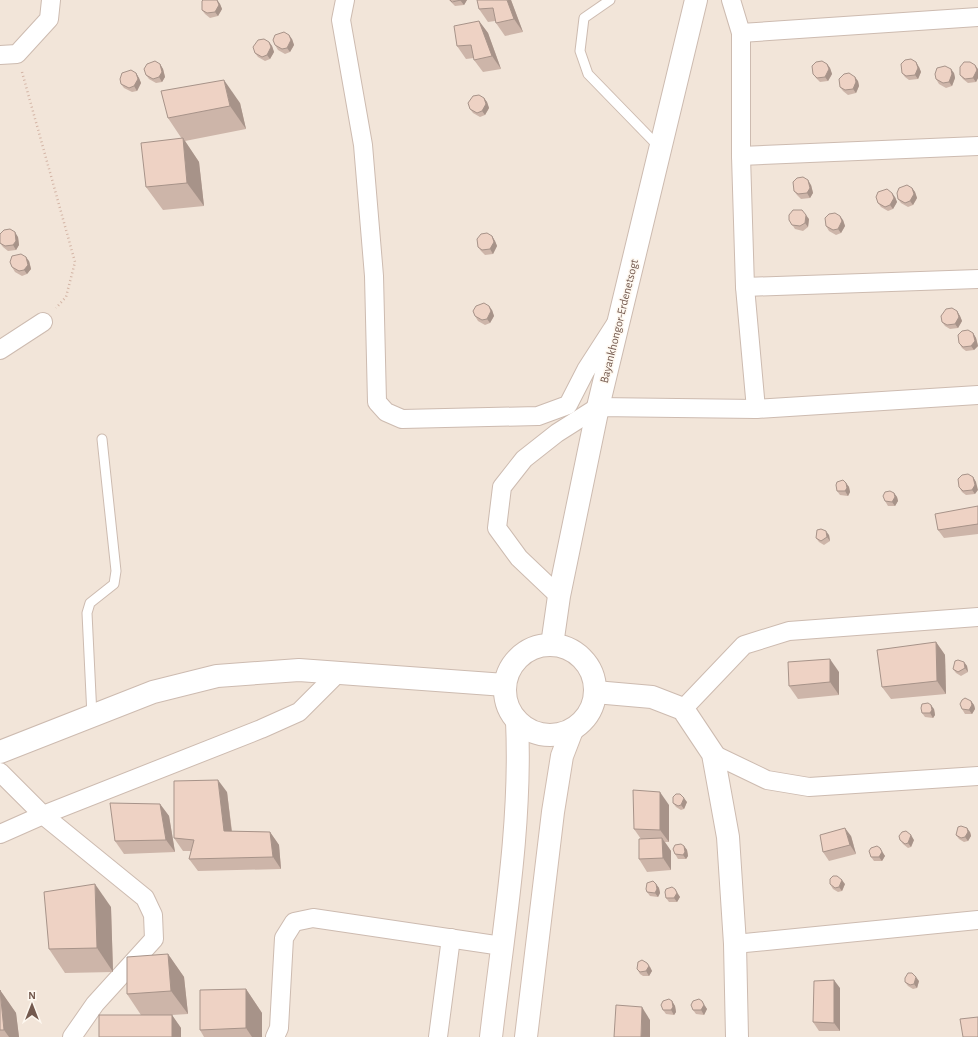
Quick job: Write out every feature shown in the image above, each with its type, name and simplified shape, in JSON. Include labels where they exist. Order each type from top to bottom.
[{"type":"street","points":[[8,54],[49,19],[51,0]]},
{"type":"street","points":[[345,0],[341,20],[364,145],[374,276],[377,402],[386,412],[402,419],[538,416],[568,405],[586,370],[620,316]]},
{"type":"street","name":"Bayankhongor-Erdenetsogt","points":[[552,645],[559,596],[598,407],[696,0]]},
{"type":"street","points":[[731,0],[741,33],[741,156],[745,287],[756,409]]},
{"type":"street","points":[[741,33],[978,17]]},
{"type":"street","points":[[741,156],[978,146]]},
{"type":"street","points":[[745,287],[978,279]]},
{"type":"street","points":[[0,350],[43,322]]},
{"type":"street","points":[[559,596],[519,558],[497,528],[502,487],[524,459],[556,433],[598,407],[756,409],[978,395]]},
{"type":"street","points":[[683,709],[744,645],[789,631],[978,617]]},
{"type":"street","points":[[552,645],[569,649],[584,659],[593,674],[596,692],[592,707],[584,720],[572,730],[558,734],[543,735],[529,730],[517,721],[508,708],[505,685],[510,669],[520,655],[535,647],[552,645]]},
{"type":"street","points":[[0,752],[153,692],[217,676],[299,670],[505,685]]},
{"type":"street","points":[[0,834],[43,815],[261,730],[299,712],[339,672]]},
{"type":"street","points":[[596,692],[652,697],[683,709],[713,754],[728,837],[735,944],[737,1037]]},
{"type":"street","points":[[491,1037],[516,819],[518,758],[517,721]]},
{"type":"street","points":[[526,1037],[553,812],[562,756],[572,730]]},
{"type":"street","points":[[713,754],[767,780],[809,787],[978,776]]},
{"type":"street","points":[[0,772],[43,815],[145,898],[153,915],[154,940],[95,1004],[72,1037]]},
{"type":"street","points":[[275,1037],[279,1028],[284,938],[294,922],[313,918],[502,946]]},
{"type":"street","points":[[735,944],[978,920]]},
{"type":"street","points":[[438,1037],[451,938]]},
{"type":"lane","points":[[610,0],[584,18],[580,51],[588,74],[661,149]]},
{"type":"lane","points":[[92,717],[87,613],[90,603],[114,584],[116,571],[102,439]]},
{"type":"path","points":[[8,54],[75,262],[66,297],[43,322]]},
{"type":"shaded area","points":[[0,0],[978,0],[978,1037],[0,1037]]},
{"type":"building","points":[[203,0],[217,0],[219,5],[215,12],[207,13],[202,10]]},
{"type":"building","points":[[450,0],[461,0],[452,2]]},
{"type":"building","points":[[477,0],[507,0],[514,19],[496,23],[493,8],[479,9]]},
{"type":"building","points":[[479,21],[492,56],[474,60],[471,45],[457,46],[454,26]]},
{"type":"building","points":[[284,32],[289,35],[291,40],[287,48],[282,49],[275,45],[273,40],[275,35]]},
{"type":"building","points":[[264,39],[269,42],[271,47],[267,55],[262,57],[255,53],[253,47],[258,40]]},
{"type":"building","points":[[911,59],[916,62],[918,68],[915,75],[906,76],[902,73],[901,64],[905,60]]},
{"type":"building","points":[[155,61],[160,64],[162,72],[159,77],[153,79],[146,75],[144,69],[147,64]]},
{"type":"building","points":[[822,61],[827,64],[829,69],[825,77],[817,78],[813,74],[812,66],[816,62]]},
{"type":"building","points":[[964,62],[970,62],[975,65],[977,70],[973,78],[965,79],[960,75],[960,67]]},
{"type":"building","points":[[945,66],[951,69],[952,74],[949,82],[943,83],[936,79],[935,74],[937,68]]},
{"type":"building","points":[[131,70],[136,73],[138,79],[134,86],[129,88],[121,84],[120,79],[122,73]]},
{"type":"building","points":[[849,73],[855,77],[856,82],[853,89],[845,90],[840,87],[839,79],[844,74]]},
{"type":"building","points":[[224,80],[230,106],[168,118],[161,91]]},
{"type":"building","points":[[479,95],[484,98],[486,104],[482,111],[477,113],[470,109],[468,103],[473,96]]},
{"type":"building","points":[[183,138],[187,183],[146,187],[141,143]]},
{"type":"building","points":[[803,177],[808,180],[810,188],[807,193],[798,194],[794,191],[793,182],[797,178]]},
{"type":"building","points":[[907,185],[912,188],[914,194],[910,201],[905,203],[898,199],[897,193],[899,188]]},
{"type":"building","points":[[887,189],[892,193],[894,198],[890,205],[885,207],[878,203],[876,197],[878,192]]},
{"type":"building","points":[[793,210],[802,210],[806,215],[805,223],[800,226],[792,225],[789,220],[789,215]]},
{"type":"building","points":[[835,213],[840,216],[842,221],[838,229],[833,230],[826,226],[825,218],[829,214]]},
{"type":"building","points":[[10,229],[15,232],[16,241],[13,245],[5,246],[0,243],[0,234],[4,230]]},
{"type":"building","points":[[487,233],[492,236],[494,242],[490,249],[482,250],[478,247],[477,239],[481,234]]},
{"type":"building","points":[[21,254],[26,257],[28,265],[24,270],[19,271],[12,267],[10,262],[12,256]]},
{"type":"building","points":[[484,303],[489,306],[491,311],[487,319],[482,320],[475,316],[473,311],[476,306]]},
{"type":"building","points":[[952,308],[957,311],[959,317],[955,324],[947,325],[942,322],[941,316],[946,309]]},
{"type":"building","points":[[968,330],[973,333],[975,341],[971,346],[963,347],[959,343],[958,335],[962,331]]},
{"type":"building","points":[[968,474],[973,477],[975,485],[972,490],[963,491],[959,487],[958,479],[962,475]]},
{"type":"building","points":[[843,480],[846,483],[847,488],[845,491],[837,491],[837,482]]},
{"type":"building","points":[[890,491],[894,493],[895,497],[892,502],[885,501],[883,496],[885,492]]},
{"type":"building","points":[[978,506],[978,524],[938,530],[935,514]]},
{"type":"building","points":[[821,529],[826,531],[827,537],[821,541],[816,538],[817,530]]},
{"type":"building","points":[[936,642],[937,681],[882,687],[877,650]]},
{"type":"building","points":[[830,659],[830,682],[789,686],[788,662]]},
{"type":"building","points":[[958,660],[964,662],[965,668],[958,672],[953,669],[955,661]]},
{"type":"building","points":[[965,698],[971,701],[972,705],[969,710],[962,709],[960,704]]},
{"type":"building","points":[[928,703],[931,705],[932,710],[930,713],[922,713],[922,704]]},
{"type":"building","points":[[218,780],[224,831],[270,832],[273,857],[189,859],[194,840],[174,838],[174,781]]},
{"type":"building","points":[[633,790],[660,792],[660,830],[634,829]]},
{"type":"building","points":[[676,794],[680,794],[684,798],[681,805],[678,806],[673,803],[673,797]]},
{"type":"building","points":[[110,803],[160,804],[166,840],[115,841]]},
{"type":"building","points":[[961,826],[967,828],[968,832],[965,837],[961,838],[956,835],[958,827]]},
{"type":"building","points":[[845,828],[850,845],[823,852],[820,835]]},
{"type":"building","points":[[906,831],[911,835],[908,843],[905,844],[900,840],[899,836],[902,832]]},
{"type":"building","points":[[662,838],[663,858],[639,859],[639,839]]},
{"type":"building","points":[[681,844],[684,846],[685,852],[683,855],[675,854],[673,849],[675,845]]},
{"type":"building","points":[[877,846],[882,852],[879,857],[871,857],[869,851],[871,848]]},
{"type":"building","points":[[833,876],[837,876],[842,880],[839,887],[835,888],[830,884],[830,879]]},
{"type":"building","points":[[653,881],[656,884],[657,889],[655,893],[647,892],[647,883]]},
{"type":"building","points":[[95,884],[97,948],[49,949],[44,892]]},
{"type":"building","points":[[672,887],[677,893],[674,898],[666,898],[666,889]]},
{"type":"building","points":[[168,954],[171,991],[127,994],[127,957]]},
{"type":"building","points":[[642,960],[649,966],[646,971],[640,972],[637,969],[638,962]]},
{"type":"building","points":[[908,973],[912,973],[916,977],[914,984],[910,985],[905,982],[905,978]]},
{"type":"building","points":[[834,980],[834,1023],[813,1022],[814,981]]},
{"type":"building","points":[[246,989],[246,1028],[200,1030],[200,990]]},
{"type":"building","points":[[0,990],[4,1030],[0,1030]]},
{"type":"building","points":[[669,999],[672,1001],[673,1007],[671,1010],[663,1010],[661,1005],[663,1001]]},
{"type":"building","points":[[699,999],[704,1005],[701,1010],[693,1010],[691,1005],[693,1001]]},
{"type":"building","points":[[616,1005],[642,1007],[641,1037],[614,1037]]},
{"type":"building","points":[[99,1015],[172,1015],[172,1037],[99,1037]]},
{"type":"building","points":[[978,1017],[978,1037],[963,1037],[960,1019]]}]
